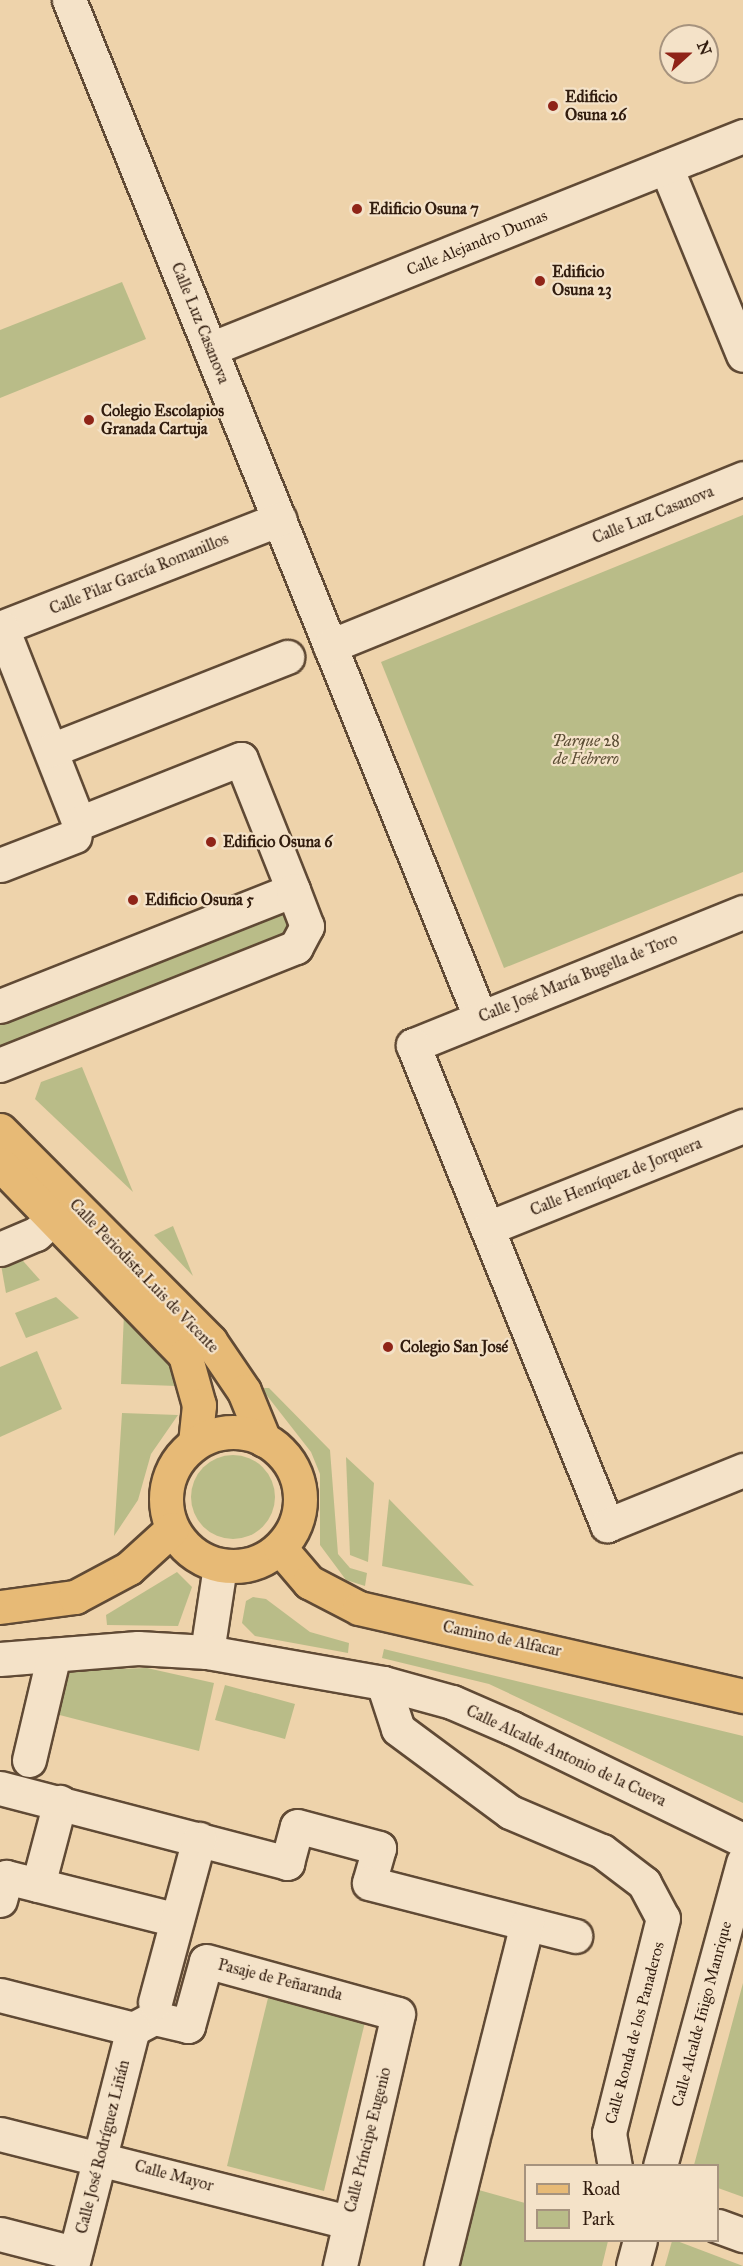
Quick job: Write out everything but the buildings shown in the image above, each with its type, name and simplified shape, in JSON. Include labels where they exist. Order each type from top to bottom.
[{"type":"main road","name":"Calle Periodista Luis de Vicente","points":[[0,1130],[210,1341],[237,1379],[264,1440]]},
{"type":"main road","name":"Calle Periodista Luis de Vicente","points":[[0,1164],[185,1355],[199,1405],[195,1443]]},
{"type":"main road","points":[[230,1432],[264,1440],[294,1472],[300,1500],[297,1521],[280,1548],[251,1565],[220,1566],[184,1546],[172,1528],[166,1512],[169,1478],[195,1443],[230,1432]]},
{"type":"main road","points":[[0,1607],[75,1597],[129,1568],[172,1528]]},
{"type":"main road","name":"Camino de Alfacar","points":[[280,1548],[309,1582],[359,1608],[743,1696]]},
{"type":"street","name":"Calle Luz Casanova","points":[[69,0],[480,1017]]},
{"type":"street","name":"Calle Alejandro Dumas","points":[[210,349],[743,136]]},
{"type":"street","points":[[666,167],[743,355]]},
{"type":"street","name":"Calle Luz Casanova","points":[[330,646],[743,478]]},
{"type":"street","name":"Calle Pilar García Romanillos","points":[[1,628],[279,519]]},
{"type":"street","points":[[1,628],[51,750],[77,829]]},
{"type":"street","points":[[51,750],[287,657]]},
{"type":"street","points":[[0,866],[77,829],[241,759],[307,926],[296,947],[0,1065]]},
{"type":"street","points":[[0,1006],[293,890]]},
{"type":"street","name":"Calle José María Bugella de Toro","points":[[488,1228],[413,1045],[743,912]]},
{"type":"street","name":"Calle Henríquez de Jorquera","points":[[488,1228],[743,1126]]},
{"type":"street","points":[[0,1249],[36,1234],[52,1218]]},
{"type":"street","points":[[488,1228],[607,1525],[743,1470]]},
{"type":"street","points":[[207,1652],[220,1566]]},
{"type":"street","points":[[0,1659],[138,1648],[207,1652],[383,1683]]},
{"type":"street","points":[[29,1760],[51,1667]]},
{"type":"street","name":"Calle Alcalde Antonio de la Cueva","points":[[383,1683],[452,1702],[512,1728],[743,1840]]},
{"type":"street","name":"Calle Ronda de los Panaderos","points":[[383,1683],[398,1729],[510,1812],[602,1851],[644,1883],[663,1918],[609,2133],[615,2164]]},
{"type":"street","points":[[0,1788],[287,1863],[297,1826],[379,1848],[369,1883],[575,1936]]},
{"type":"street","points":[[38,1885],[60,1803]]},
{"type":"street","points":[[155,2002],[199,1839]]},
{"type":"street","name":"Calle Alcalde Iñigo Manrique","points":[[661,2164],[743,1862]]},
{"type":"street","points":[[0,1900],[6,1876],[177,1920]]},
{"type":"street","points":[[441,2266],[527,1924]]},
{"type":"street","name":"Pasaje de Peñaranda","points":[[133,2029],[154,2018],[188,2026],[206,1961],[398,2014]]},
{"type":"street","points":[[0,1995],[133,2029]]},
{"type":"street","name":"Calle Príncipe Eugenio","points":[[340,2266],[347,2222],[398,2014]]},
{"type":"street","name":"Calle José Rodríguez Liñán","points":[[78,2262],[100,2157],[133,2029]]},
{"type":"street","name":"Calle Mayor","points":[[0,2134],[100,2157],[347,2222]]},
{"type":"street","points":[[719,2227],[743,2235]]},
{"type":"street","points":[[0,2234],[78,2262]]},
{"type":"street","points":[[633,2266],[640,2242]]},
{"type":"green space","points":[[122,282],[146,339],[0,398],[0,330]]},
{"type":"green space","name":"Parque 28 de Febrero","points":[[743,515],[743,872],[504,968],[381,662]]},
{"type":"green space","points":[[280,902],[300,929],[0,1058],[0,1013]]},
{"type":"green space","points":[[82,1067],[133,1192],[35,1099],[41,1082]]},
{"type":"green space","points":[[173,1226],[193,1276],[154,1235]]},
{"type":"green space","points":[[16,1253],[40,1280],[6,1293],[0,1259]]},
{"type":"green space","points":[[56,1297],[79,1318],[26,1338],[15,1313]]},
{"type":"green space","points":[[124,1313],[169,1360],[177,1386],[121,1384]]},
{"type":"green space","points":[[37,1351],[62,1409],[0,1437],[0,1367]]},
{"type":"green space","points":[[261,1388],[269,1388],[330,1450],[338,1554],[350,1568],[367,1573],[365,1586],[346,1580],[320,1545],[320,1474],[311,1452]]},
{"type":"green space","points":[[122,1413],[178,1415],[151,1454],[138,1500],[114,1536]]},
{"type":"green space","points":[[233,1455],[249,1458],[263,1467],[272,1481],[275,1497],[272,1513],[263,1527],[249,1536],[233,1539],[217,1536],[203,1527],[194,1513],[191,1497],[194,1481],[203,1467],[217,1458]]},
{"type":"green space","points":[[346,1457],[374,1483],[368,1562],[350,1555]]},
{"type":"green space","points":[[389,1499],[474,1586],[382,1566]]},
{"type":"green space","points":[[177,1572],[192,1587],[178,1626],[107,1625],[106,1615]]},
{"type":"green space","points":[[253,1597],[266,1599],[310,1632],[349,1643],[348,1653],[255,1636],[242,1623],[246,1601]]},
{"type":"green space","points":[[384,1649],[743,1736],[743,1803],[489,1684],[382,1658]]},
{"type":"green space","points":[[147,1668],[214,1683],[199,1751],[48,1712],[56,1671]]},
{"type":"green space","points":[[225,1685],[295,1704],[285,1739],[215,1720]]},
{"type":"green space","points":[[743,1983],[743,2197],[719,2188],[719,2164],[694,2164]]},
{"type":"green space","points":[[268,1998],[365,2022],[324,2191],[227,2166]]},
{"type":"green space","points":[[468,2187],[524,2203],[524,2242],[608,2242],[602,2266],[448,2266]]},
{"type":"green space","points":[[672,2242],[680,2242],[743,2266],[665,2266]]},
{"type":"place","name":"Edificio Osuna 26","points":[[553,106]]},
{"type":"place","name":"Edificio Osuna 7","points":[[357,209]]},
{"type":"place","name":"Edificio Osuna 23","points":[[540,281]]},
{"type":"place","name":"Colegio Escolapios Granada Cartuja","points":[[89,420]]},
{"type":"place","name":"Edificio Osuna 6","points":[[211,842]]},
{"type":"place","name":"Edificio Osuna 5","points":[[133,900]]},
{"type":"place","name":"Colegio San José","points":[[388,1347]]}]
